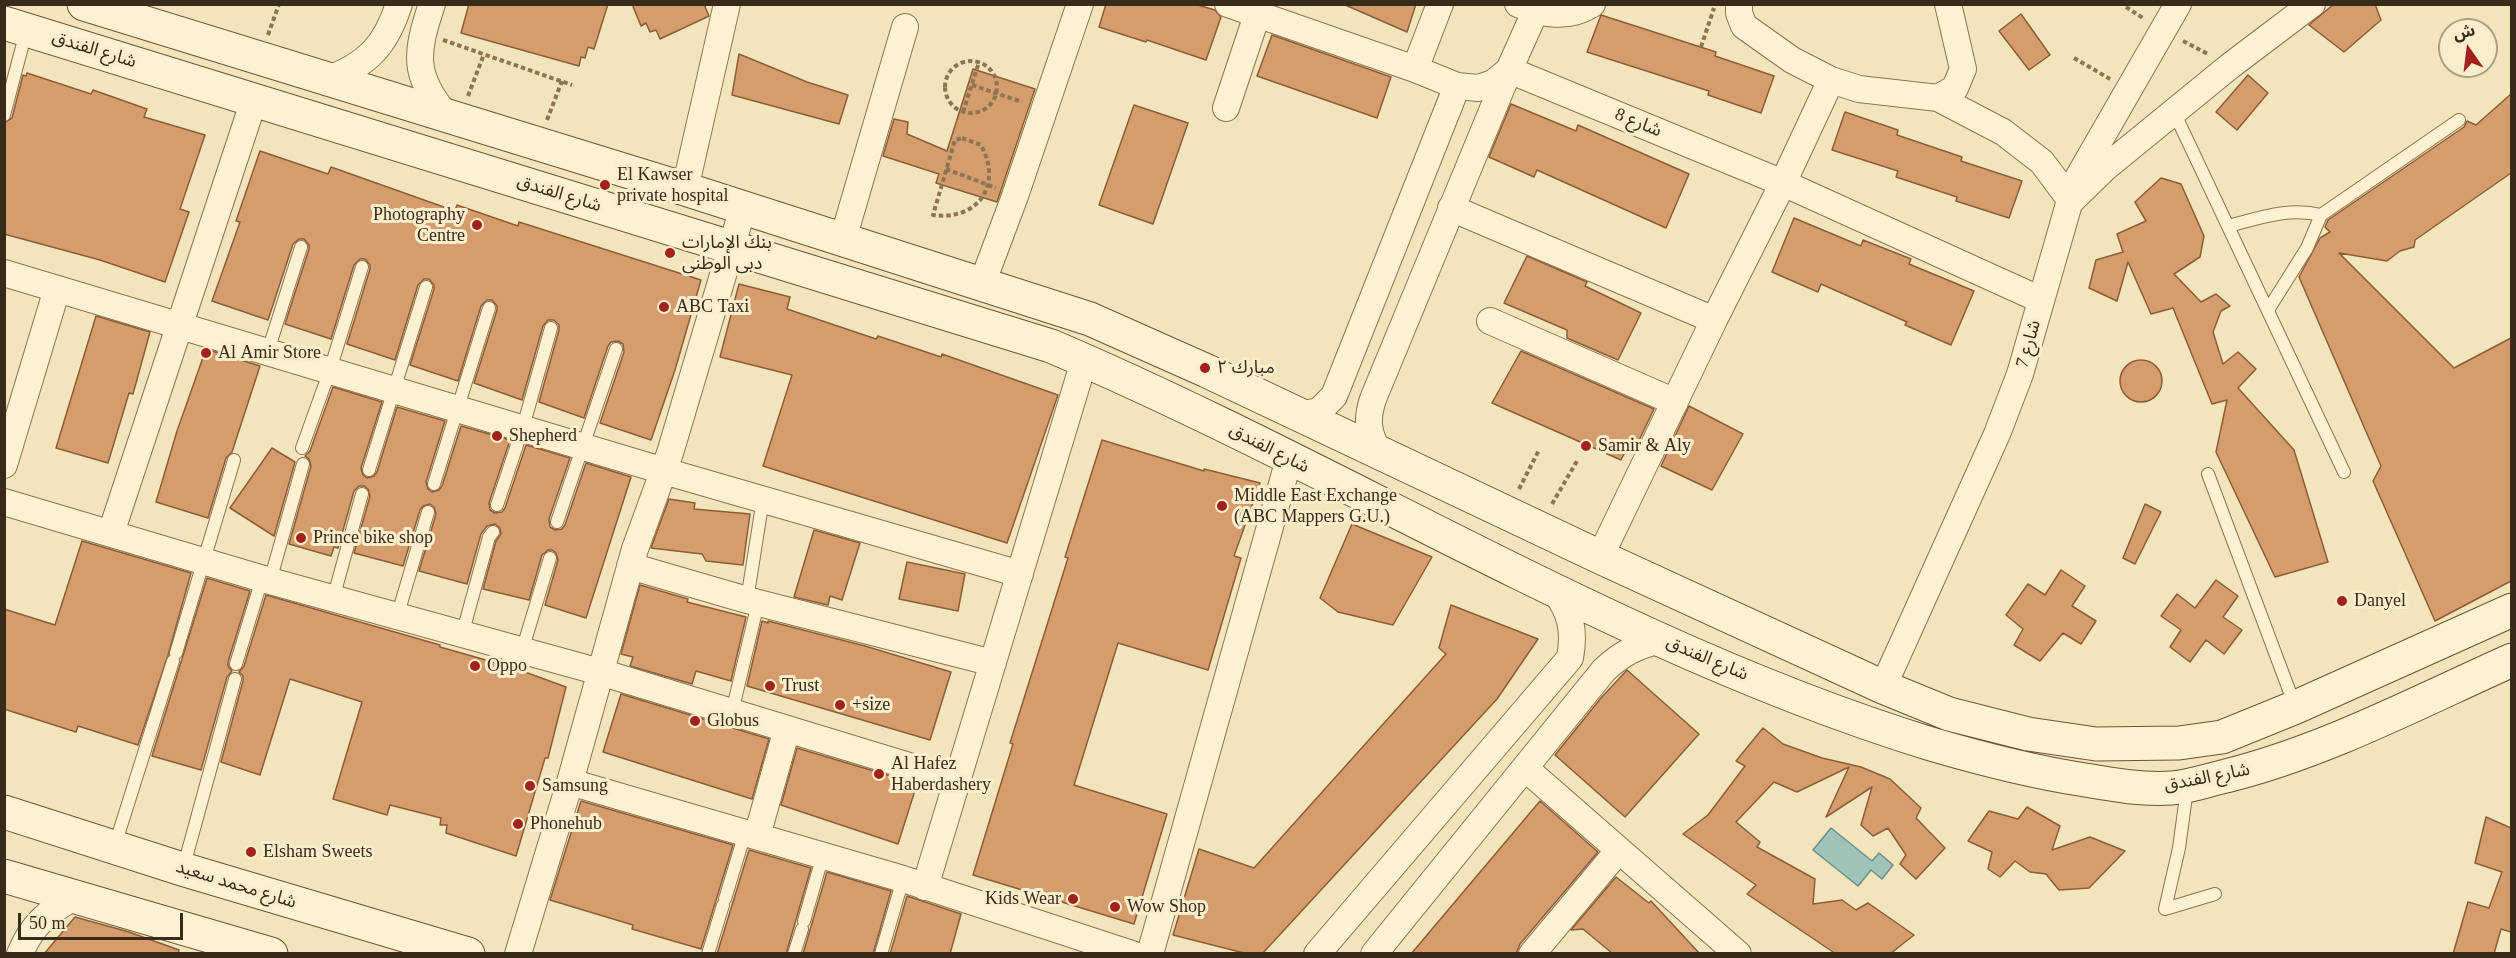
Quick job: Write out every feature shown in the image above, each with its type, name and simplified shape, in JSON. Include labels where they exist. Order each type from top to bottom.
[{"type":"street","name":"شارع الفندق","points":[[84,4],[685,189],[1090,319],[1207,370],[1506,513],[1883,687],[1949,714],[2028,734],[2096,744],[2179,743],[2222,737],[2296,707],[2511,610]]},
{"type":"street","points":[[329,79],[351,70],[370,57],[385,38],[399,4]]},
{"type":"street","points":[[432,4],[423,33],[419,61],[423,81],[432,99],[453,117]]},
{"type":"street","points":[[685,189],[728,4]]},
{"type":"street","points":[[982,284],[1015,196],[1080,4]]},
{"type":"street","points":[[1228,4],[1415,69],[1457,86],[1478,88],[1493,83],[1509,70]]},
{"type":"street","points":[[1415,69],[1440,4]]},
{"type":"street","points":[[1379,452],[1368,427],[1368,413],[1509,70],[1527,8],[1561,15],[1585,9],[1592,4]]},
{"type":"street","points":[[1938,98],[1955,88],[1963,69],[1948,4]]},
{"type":"street","name":"شارع 7","points":[[1883,687],[1997,434],[2020,374],[2071,201],[2083,169],[2178,4]]},
{"type":"street","points":[[1728,7],[1744,26],[1792,60],[1832,80],[1859,89],[1938,98],[2003,132],[2042,162],[2071,201],[2104,168],[2230,66],[2295,9]]},
{"type":"street","points":[[1226,108],[1257,15]]},
{"type":"street","name":"شارع الفندق","points":[[16,26],[1051,346],[1188,408],[1555,591],[1662,640],[1814,704],[1964,754],[2036,772],[2131,788],[2174,788],[2265,766],[2329,742],[2511,660]]},
{"type":"street","points":[[843,239],[905,27]]},
{"type":"street","name":"شارع 8","points":[[1509,70],[1783,183],[2041,300]]},
{"type":"street","points":[[1600,557],[1832,80]]},
{"type":"street","points":[[1299,414],[1319,411],[1334,396],[1457,86]]},
{"type":"street","points":[[111,533],[254,100]]},
{"type":"street","points":[[519,954],[630,566],[664,471],[743,208]]},
{"type":"street","points":[[1451,208],[1714,320]]},
{"type":"street","points":[[4,273],[664,471],[1020,574]]},
{"type":"street","points":[[4,465],[57,289]]},
{"type":"street","points":[[1490,321],[1675,402]]},
{"type":"street","points":[[914,883],[958,781],[1084,361]]},
{"type":"street","points":[[1188,408],[1207,370]]},
{"type":"street","points":[[1150,954],[1289,459]]},
{"type":"street","points":[[4,502],[266,580],[600,672],[958,781]]},
{"type":"street","points":[[630,566],[752,601],[993,663]]},
{"type":"street","points":[[1317,954],[1570,658],[1573,640],[1572,622],[1555,591]]},
{"type":"street","points":[[1374,954],[1604,670],[1621,655],[1640,645],[1662,640]]},
{"type":"street","points":[[751,835],[788,729]]},
{"type":"street","points":[[1525,768],[1738,954]]},
{"type":"street","points":[[570,782],[823,855],[1132,954]]},
{"type":"street","name":"شارع محمد سعيد","points":[[4,812],[182,869],[468,954]]},
{"type":"street","points":[[1532,954],[1619,850]]},
{"type":"street","points":[[4,876],[271,954]]},
{"type":"street","points":[[20,954],[37,924],[54,908],[75,897]]},
{"type":"lane","points":[[4,115],[16,26]]},
{"type":"lane","points":[[2174,112],[2344,472]]},
{"type":"lane","points":[[2268,310],[2307,248],[2321,215],[2459,120]]},
{"type":"lane","points":[[2228,226],[2284,213],[2309,212],[2321,215]]},
{"type":"lane","points":[[268,351],[301,247]]},
{"type":"lane","points":[[302,448],[330,370],[362,267]]},
{"type":"lane","points":[[369,470],[426,287]]},
{"type":"lane","points":[[434,484],[489,308]]},
{"type":"lane","points":[[497,505],[523,427],[551,328]]},
{"type":"lane","points":[[557,522],[616,349]]},
{"type":"lane","points":[[114,846],[175,657],[234,460]]},
{"type":"lane","points":[[236,664],[303,464]]},
{"type":"lane","points":[[2208,474],[2296,707]]},
{"type":"lane","points":[[333,599],[362,494]]},
{"type":"lane","points":[[732,712],[752,601],[763,499]]},
{"type":"lane","points":[[397,617],[428,512]]},
{"type":"lane","points":[[462,634],[489,537],[493,532]]},
{"type":"lane","points":[[522,651],[550,558]]},
{"type":"lane","points":[[182,869],[235,679]]},
{"type":"lane","points":[[2187,785],[2179,848],[2165,909],[2215,894]]},
{"type":"lane","points":[[708,954],[724,902],[751,835]]},
{"type":"lane","points":[[794,954],[823,855]]},
{"type":"lane","points":[[880,954],[914,883]]},
{"type":"path","points":[[1701,47],[1728,7]]},
{"type":"path","points":[[423,33],[572,85]]},
{"type":"path","points":[[453,117],[484,54]]},
{"type":"path","points":[[2074,58],[2128,91]]},
{"type":"path","points":[[963,112],[979,62]]},
{"type":"path","points":[[979,62],[993,73],[997,81],[996,93],[989,106],[981,111],[963,112],[949,101],[945,92],[948,75],[953,67],[961,63],[979,62]]},
{"type":"path","points":[[537,144],[562,81]]},
{"type":"path","points":[[972,85],[1044,109]]},
{"type":"path","points":[[962,138],[981,145],[988,157],[990,171],[988,185],[973,208],[960,215],[933,216],[955,140],[962,138]]},
{"type":"path","points":[[946,169],[1015,196]]},
{"type":"path","points":[[1506,513],[1539,450]]},
{"type":"path","points":[[1539,528],[1577,460]]},
{"type":"water","points":[[1831,828],[1872,861],[1879,853],[1893,865],[1882,879],[1871,870],[1858,886],[1813,850]]},
{"type":"building","points":[[469,4],[608,4],[594,49],[588,47],[585,58],[581,57],[579,66],[461,33]]},
{"type":"building","points":[[632,4],[704,4],[709,16],[660,39],[656,30],[650,32],[646,23],[641,26]]},
{"type":"building","points":[[1106,4],[1194,4],[1215,10],[1221,17],[1206,60],[1099,27]]},
{"type":"building","points":[[1343,4],[1416,4],[1407,32]]},
{"type":"building","points":[[2334,4],[2375,4],[2381,20],[2344,52],[2309,25]]},
{"type":"building","points":[[2021,14],[2050,55],[2029,70],[1999,31]]},
{"type":"building","points":[[1601,15],[1716,52],[1715,56],[1774,76],[1761,113],[1708,95],[1709,91],[1587,52]]},
{"type":"building","points":[[1272,35],[1391,77],[1377,118],[1257,76]]},
{"type":"building","points":[[739,54],[807,82],[848,95],[839,124],[732,95]]},
{"type":"building","points":[[973,69],[1035,89],[997,202],[936,183],[939,174],[883,156],[894,119],[908,122],[907,134],[947,151]]},
{"type":"building","points":[[27,73],[91,94],[93,90],[147,109],[144,117],[205,135],[180,209],[189,212],[165,282],[100,260],[4,234],[4,123],[12,118],[23,75],[26,76]]},
{"type":"building","points":[[2248,75],[2268,93],[2237,130],[2216,112]]},
{"type":"building","points":[[2511,94],[2511,173],[2415,240],[2414,247],[2400,251],[2387,261],[2339,253],[2454,368],[2511,338],[2511,581],[2435,621],[2373,481],[2381,466],[2299,277],[2320,238],[2330,232],[2325,227],[2328,220],[2464,127],[2467,121],[2476,125]]},
{"type":"building","points":[[1511,104],[1576,131],[1578,125],[1689,174],[1666,228],[1537,170],[1534,177],[1489,157]]},
{"type":"building","points":[[1134,105],[1188,123],[1153,224],[1099,205]]},
{"type":"building","points":[[1845,112],[1898,130],[1897,135],[1962,157],[1961,161],[2022,181],[2009,218],[1956,201],[1957,197],[1896,177],[1898,171],[1832,150]]},
{"type":"building","points":[[260,151],[328,174],[331,167],[455,211],[457,205],[518,226],[519,222],[701,280],[675,370],[651,440],[600,423],[624,352],[623,344],[618,341],[611,342],[608,346],[584,418],[539,402],[559,330],[559,325],[554,320],[548,320],[543,326],[522,400],[474,383],[497,310],[492,300],[487,300],[481,306],[458,381],[410,365],[434,289],[429,279],[424,279],[418,285],[395,360],[347,344],[370,269],[365,259],[360,259],[354,265],[331,339],[285,324],[309,249],[304,239],[299,239],[293,244],[268,320],[212,301],[240,222],[236,221]]},
{"type":"building","points":[[2161,178],[2181,184],[2204,236],[2200,257],[2174,274],[2201,302],[2216,294],[2230,306],[2221,311],[2213,332],[2223,364],[2238,352],[2256,369],[2238,388],[2294,450],[2328,562],[2275,577],[2216,452],[2227,400],[2212,404],[2173,308],[2151,314],[2128,262],[2117,301],[2089,288],[2096,260],[2123,252],[2117,234],[2146,221],[2135,202]]},
{"type":"building","points":[[1794,218],[1861,246],[1863,240],[1911,259],[1909,264],[1974,291],[1951,345],[1905,325],[1907,322],[1821,284],[1818,292],[1772,272]]},
{"type":"building","points":[[1527,256],[1587,282],[1585,286],[1641,313],[1618,360],[1567,338],[1567,330],[1504,303]]},
{"type":"building","points":[[739,284],[790,297],[787,309],[876,339],[878,336],[941,357],[942,354],[1058,395],[1007,543],[763,466],[792,375],[720,357]]},
{"type":"building","points":[[96,316],[150,332],[133,394],[129,393],[108,463],[56,448]]},
{"type":"building","points":[[206,349],[260,366],[232,452],[226,458],[208,518],[156,502],[177,431]]},
{"type":"building","points":[[1521,351],[1654,409],[1633,453],[1626,450],[1621,460],[1492,403]]},
{"type":"building","points":[[2141,360],[2156,366],[2162,381],[2156,396],[2141,402],[2126,396],[2120,381],[2126,366]]},
{"type":"building","points":[[333,387],[382,402],[361,468],[363,475],[367,478],[374,476],[377,472],[397,407],[445,421],[426,482],[428,489],[432,492],[439,490],[442,486],[461,426],[510,440],[489,503],[490,510],[495,513],[502,512],[505,508],[526,445],[570,458],[549,519],[550,527],[555,530],[562,529],[565,525],[586,463],[631,477],[586,618],[545,605],[558,560],[556,553],[552,550],[542,555],[529,600],[483,589],[496,541],[501,534],[500,528],[495,524],[487,526],[481,534],[467,584],[419,571],[436,514],[434,507],[430,504],[423,506],[420,510],[403,566],[354,553],[370,496],[368,489],[364,486],[359,486],[354,491],[338,548],[334,547],[331,556],[289,544],[311,466],[309,459],[305,456],[310,451]]},
{"type":"building","points":[[1689,406],[1743,434],[1712,490],[1661,466]]},
{"type":"building","points":[[1102,440],[1204,471],[1204,469],[1260,483],[1234,556],[1241,558],[1208,670],[1118,643],[1074,785],[1167,814],[1134,924],[973,875],[1013,744],[1010,743],[1068,558],[1065,557]]},
{"type":"building","points":[[272,448],[295,462],[274,536],[230,508]]},
{"type":"building","points":[[669,499],[695,503],[694,509],[750,514],[743,565],[706,561],[702,554],[651,548]]},
{"type":"building","points":[[2145,504],[2161,512],[2135,564],[2123,558]]},
{"type":"building","points":[[1352,524],[1432,557],[1393,625],[1338,612],[1320,598]]},
{"type":"building","points":[[814,530],[860,543],[842,600],[830,596],[828,605],[794,597]]},
{"type":"building","points":[[82,541],[191,573],[168,655],[138,745],[78,726],[76,732],[4,709],[4,609],[55,625]]},
{"type":"building","points":[[907,562],[965,574],[958,611],[899,599]]},
{"type":"building","points":[[2061,570],[2085,586],[2072,606],[2096,621],[2081,644],[2063,633],[2040,661],[2014,645],[2023,629],[2006,615],[2028,584],[2045,595]]},
{"type":"building","points":[[207,578],[250,591],[228,662],[232,671],[227,677],[201,770],[152,756]]},
{"type":"building","points":[[2216,580],[2238,596],[2223,617],[2242,630],[2224,654],[2206,640],[2190,662],[2170,647],[2181,630],[2161,616],[2177,594],[2195,608]]},
{"type":"building","points":[[640,585],[688,599],[687,602],[746,617],[731,681],[696,671],[692,684],[630,666],[633,657],[621,654]]},
{"type":"building","points":[[266,595],[440,645],[440,647],[514,668],[566,687],[548,758],[545,758],[516,856],[446,833],[447,825],[440,825],[441,818],[390,805],[387,815],[333,799],[362,702],[290,679],[260,775],[221,762],[243,681],[243,676],[239,672],[244,666]]},
{"type":"building","points":[[1451,605],[1538,639],[1497,699],[1262,954],[1248,954],[1173,935],[1199,849],[1254,868],[1446,654],[1439,648]]},
{"type":"building","points":[[762,621],[865,646],[951,672],[930,740],[747,686]]},
{"type":"building","points":[[1627,670],[1699,734],[1625,817],[1555,755]]},
{"type":"building","points":[[621,694],[769,739],[752,799],[603,752]]},
{"type":"building","points":[[1763,728],[1783,744],[1822,758],[1861,767],[1890,779],[1921,808],[1916,818],[1945,848],[1916,879],[1900,864],[1906,855],[1888,828],[1873,836],[1861,825],[1872,787],[1826,817],[1849,767],[1797,792],[1774,782],[1736,822],[1760,842],[1757,847],[1815,879],[1813,904],[1842,900],[1856,910],[1868,903],[1914,935],[1890,954],[1836,954],[1747,894],[1756,885],[1683,834],[1708,815],[1745,766],[1736,761]]},
{"type":"building","points":[[797,748],[917,784],[898,844],[781,805]]},
{"type":"building","points":[[581,801],[733,845],[701,949],[632,929],[633,925],[550,900]]},
{"type":"building","points":[[1540,801],[1598,852],[1520,944],[1516,954],[1411,954]]},
{"type":"building","points":[[2027,807],[2060,826],[2052,850],[2090,837],[2125,851],[2089,888],[2059,890],[2046,874],[2030,872],[2015,861],[2000,877],[1988,869],[1992,852],[1968,841],[1989,811],[2018,819]]},
{"type":"building","points":[[2486,817],[2511,828],[2511,932],[2501,929],[2494,954],[2453,954],[2468,902],[2489,908],[2502,872],[2475,863]]},
{"type":"building","points":[[749,850],[811,868],[786,954],[717,954]]},
{"type":"building","points":[[827,872],[891,891],[873,954],[803,954]]},
{"type":"building","points":[[1616,877],[1649,903],[1651,901],[1700,954],[1613,954],[1583,929],[1571,930]]},
{"type":"building","points":[[907,896],[961,914],[950,954],[890,954]]},
{"type":"building","points":[[75,917],[129,932],[179,950],[178,954],[44,954]]},
{"type":"place","name":"El Kawser private hospital","points":[[605,185]]},
{"type":"place","name":"Photography Centre","points":[[477,225]]},
{"type":"place","name":"بنك الإمارات دبى الوطنى","points":[[670,253]]},
{"type":"place","name":"ABC Taxi","points":[[664,307]]},
{"type":"place","name":"Al Amir Store","points":[[206,353]]},
{"type":"place","name":"مبارك ٢","points":[[1205,368]]},
{"type":"place","name":"Shepherd","points":[[497,436]]},
{"type":"place","name":"Samir & Aly","points":[[1586,446]]},
{"type":"place","name":"Middle East Exchange (ABC Mappers G.U.)","points":[[1222,506]]},
{"type":"place","name":"Prince bike shop","points":[[301,538]]},
{"type":"place","name":"Danyel","points":[[2342,601]]},
{"type":"place","name":"Oppo","points":[[475,666]]},
{"type":"place","name":"Trust","points":[[770,686]]},
{"type":"place","name":"+size","points":[[840,705]]},
{"type":"place","name":"Globus","points":[[695,721]]},
{"type":"place","name":"Al Hafez Haberdashery","points":[[879,774]]},
{"type":"place","name":"Samsung","points":[[530,786]]},
{"type":"place","name":"Phonehub","points":[[518,824]]},
{"type":"place","name":"Elsham Sweets","points":[[251,852]]},
{"type":"place","name":"Kids Wear","points":[[1073,899]]},
{"type":"place","name":"Wow Shop","points":[[1115,907]]}]
